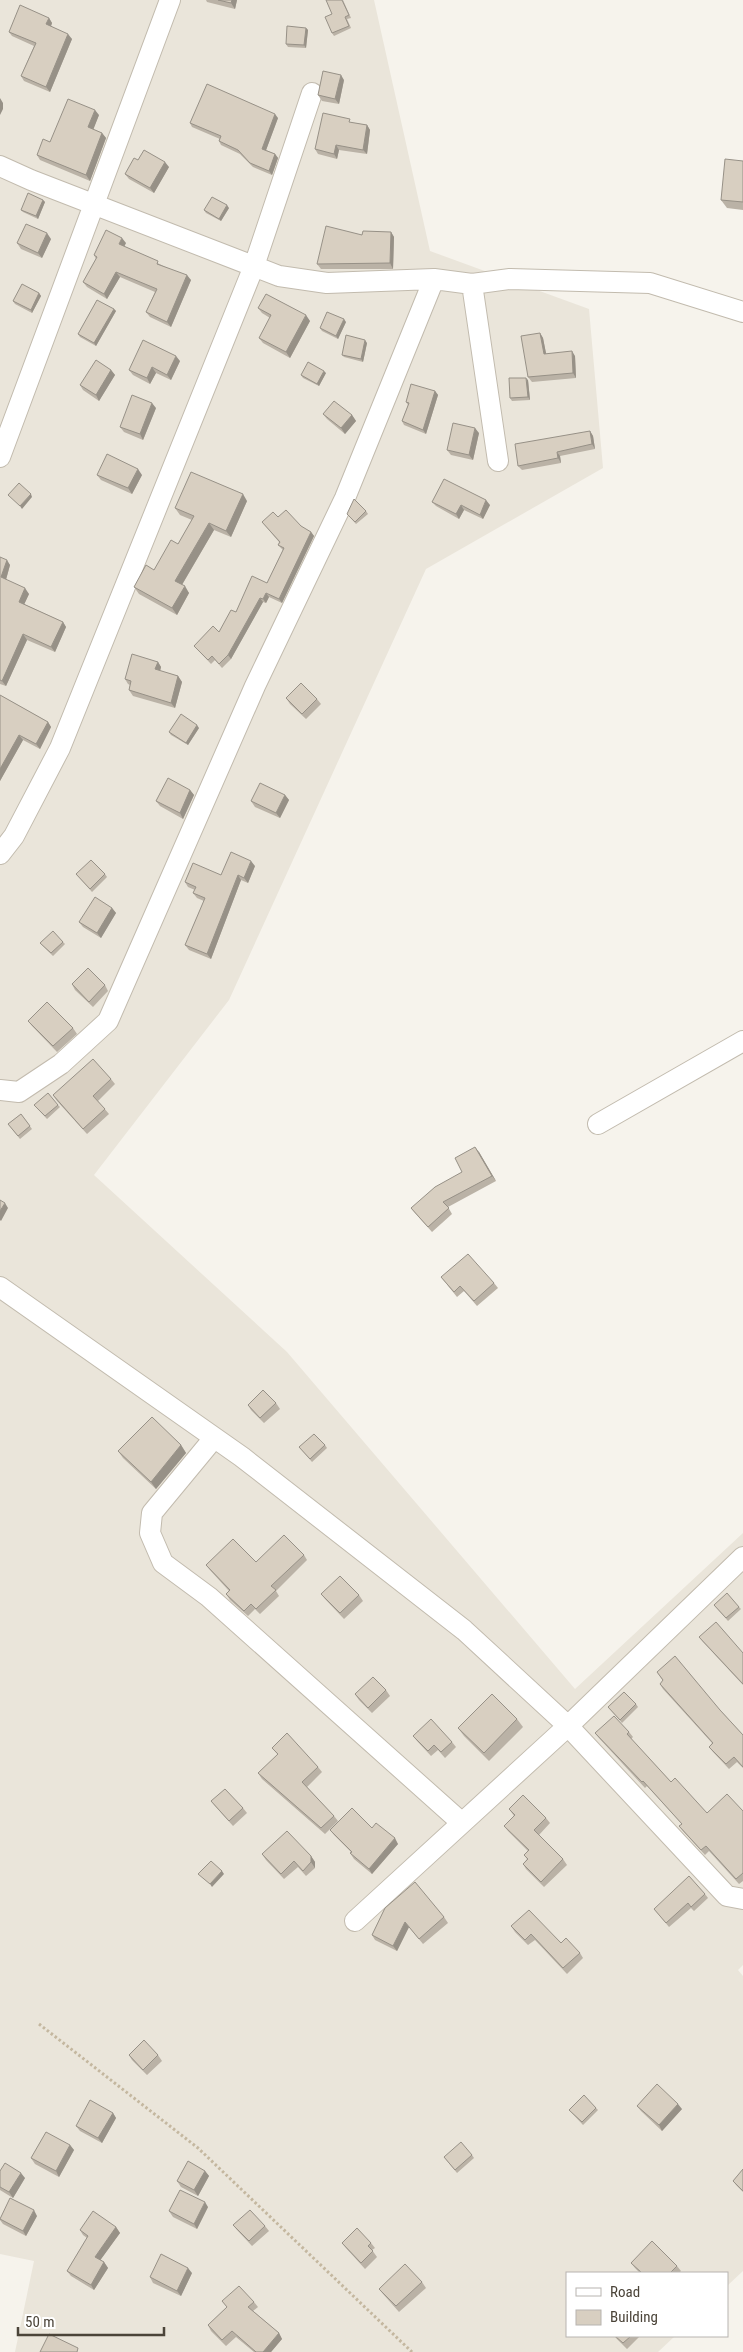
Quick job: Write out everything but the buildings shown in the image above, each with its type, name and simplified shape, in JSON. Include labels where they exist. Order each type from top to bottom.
[{"type":"street","points":[[0,457],[96,205],[170,0]]},
{"type":"street","points":[[0,854],[14,836],[60,748],[254,266],[312,93]]},
{"type":"street","points":[[0,166],[279,276],[327,283],[434,279],[472,284],[510,280],[650,283],[743,312]]},
{"type":"street","points":[[0,1090],[19,1092],[61,1064],[108,1021],[255,686],[345,498],[434,279]]},
{"type":"street","points":[[472,284],[498,461]]},
{"type":"street","points":[[598,1124],[743,1041]]},
{"type":"street","points":[[0,1287],[214,1438],[464,1630],[568,1726],[727,1896],[743,1899]]},
{"type":"street","points":[[214,1438],[152,1514],[150,1533],[163,1563],[209,1597],[462,1823]]},
{"type":"street","points":[[355,1922],[568,1726],[743,1557]]},
{"type":"path","points":[[39,2024],[198,2148],[412,2352]]},
{"type":"shaded area","points":[[0,0],[374,0],[430,251],[589,309],[603,468],[426,569],[229,1000],[94,1175],[287,1352],[575,1689],[743,1533],[743,1965],[738,1970],[743,1976],[743,2271],[728,2285],[728,2272],[566,2272],[566,2337],[674,2337],[658,2352],[15,2352],[34,2261],[0,2254]]}]
